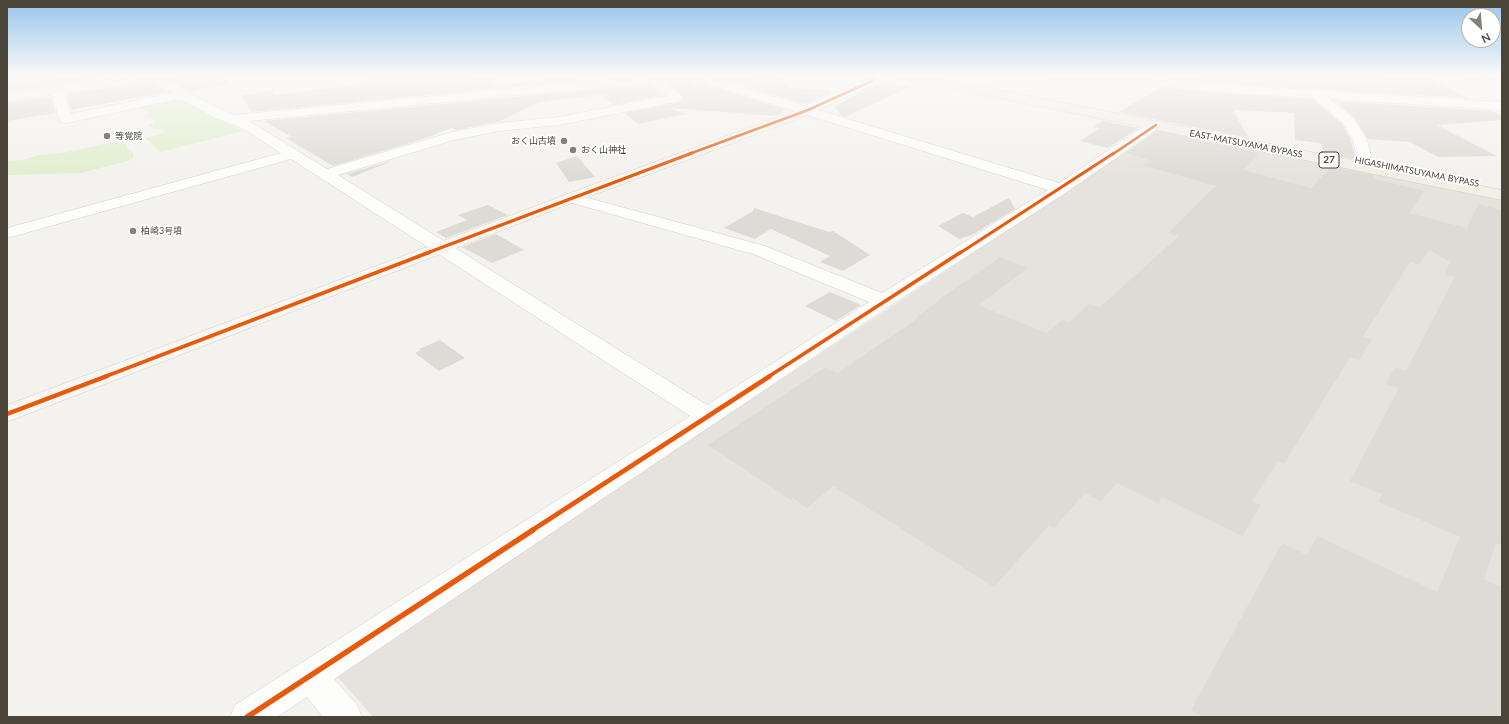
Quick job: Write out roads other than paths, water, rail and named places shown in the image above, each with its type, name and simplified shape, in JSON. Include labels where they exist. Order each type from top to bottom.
[{"type":"main road","name":"27","points":[[1080,109],[1156,125]]},
{"type":"main road","name":"HIGASHIMATSUYAMA BYPASS","points":[[1094,109],[1502,189]]},
{"type":"main road","name":"EAST-MATSUYAMA BYPASS","points":[[1156,125],[1502,195]]},
{"type":"street","points":[[63,109],[66,119],[115,109]]},
{"type":"street","points":[[209,109],[229,119],[249,126],[708,416]]},
{"type":"street","points":[[229,119],[316,109]]},
{"type":"street","points":[[326,174],[452,136],[498,128],[559,121],[621,109]]},
{"type":"street","points":[[804,109],[1061,189]]},
{"type":"street","points":[[1334,109],[1348,121],[1360,140],[1364,156],[1361,161]]},
{"type":"street","points":[[7,414],[571,198],[808,110]]},
{"type":"street","points":[[247,717],[884,301],[1061,189],[1156,125]]},
{"type":"street","points":[[7,233],[293,154]]},
{"type":"street","points":[[571,198],[759,250],[884,301]]},
{"type":"street","points":[[310,676],[345,717]]},
{"type":"place","name":"等覚院","points":[[107,136]]},
{"type":"place","name":"おく山古墳","points":[[564,141]]},
{"type":"place","name":"おく山神社","points":[[573,150]]},
{"type":"place","name":"柏崎3号墳","points":[[133,231]]}]
